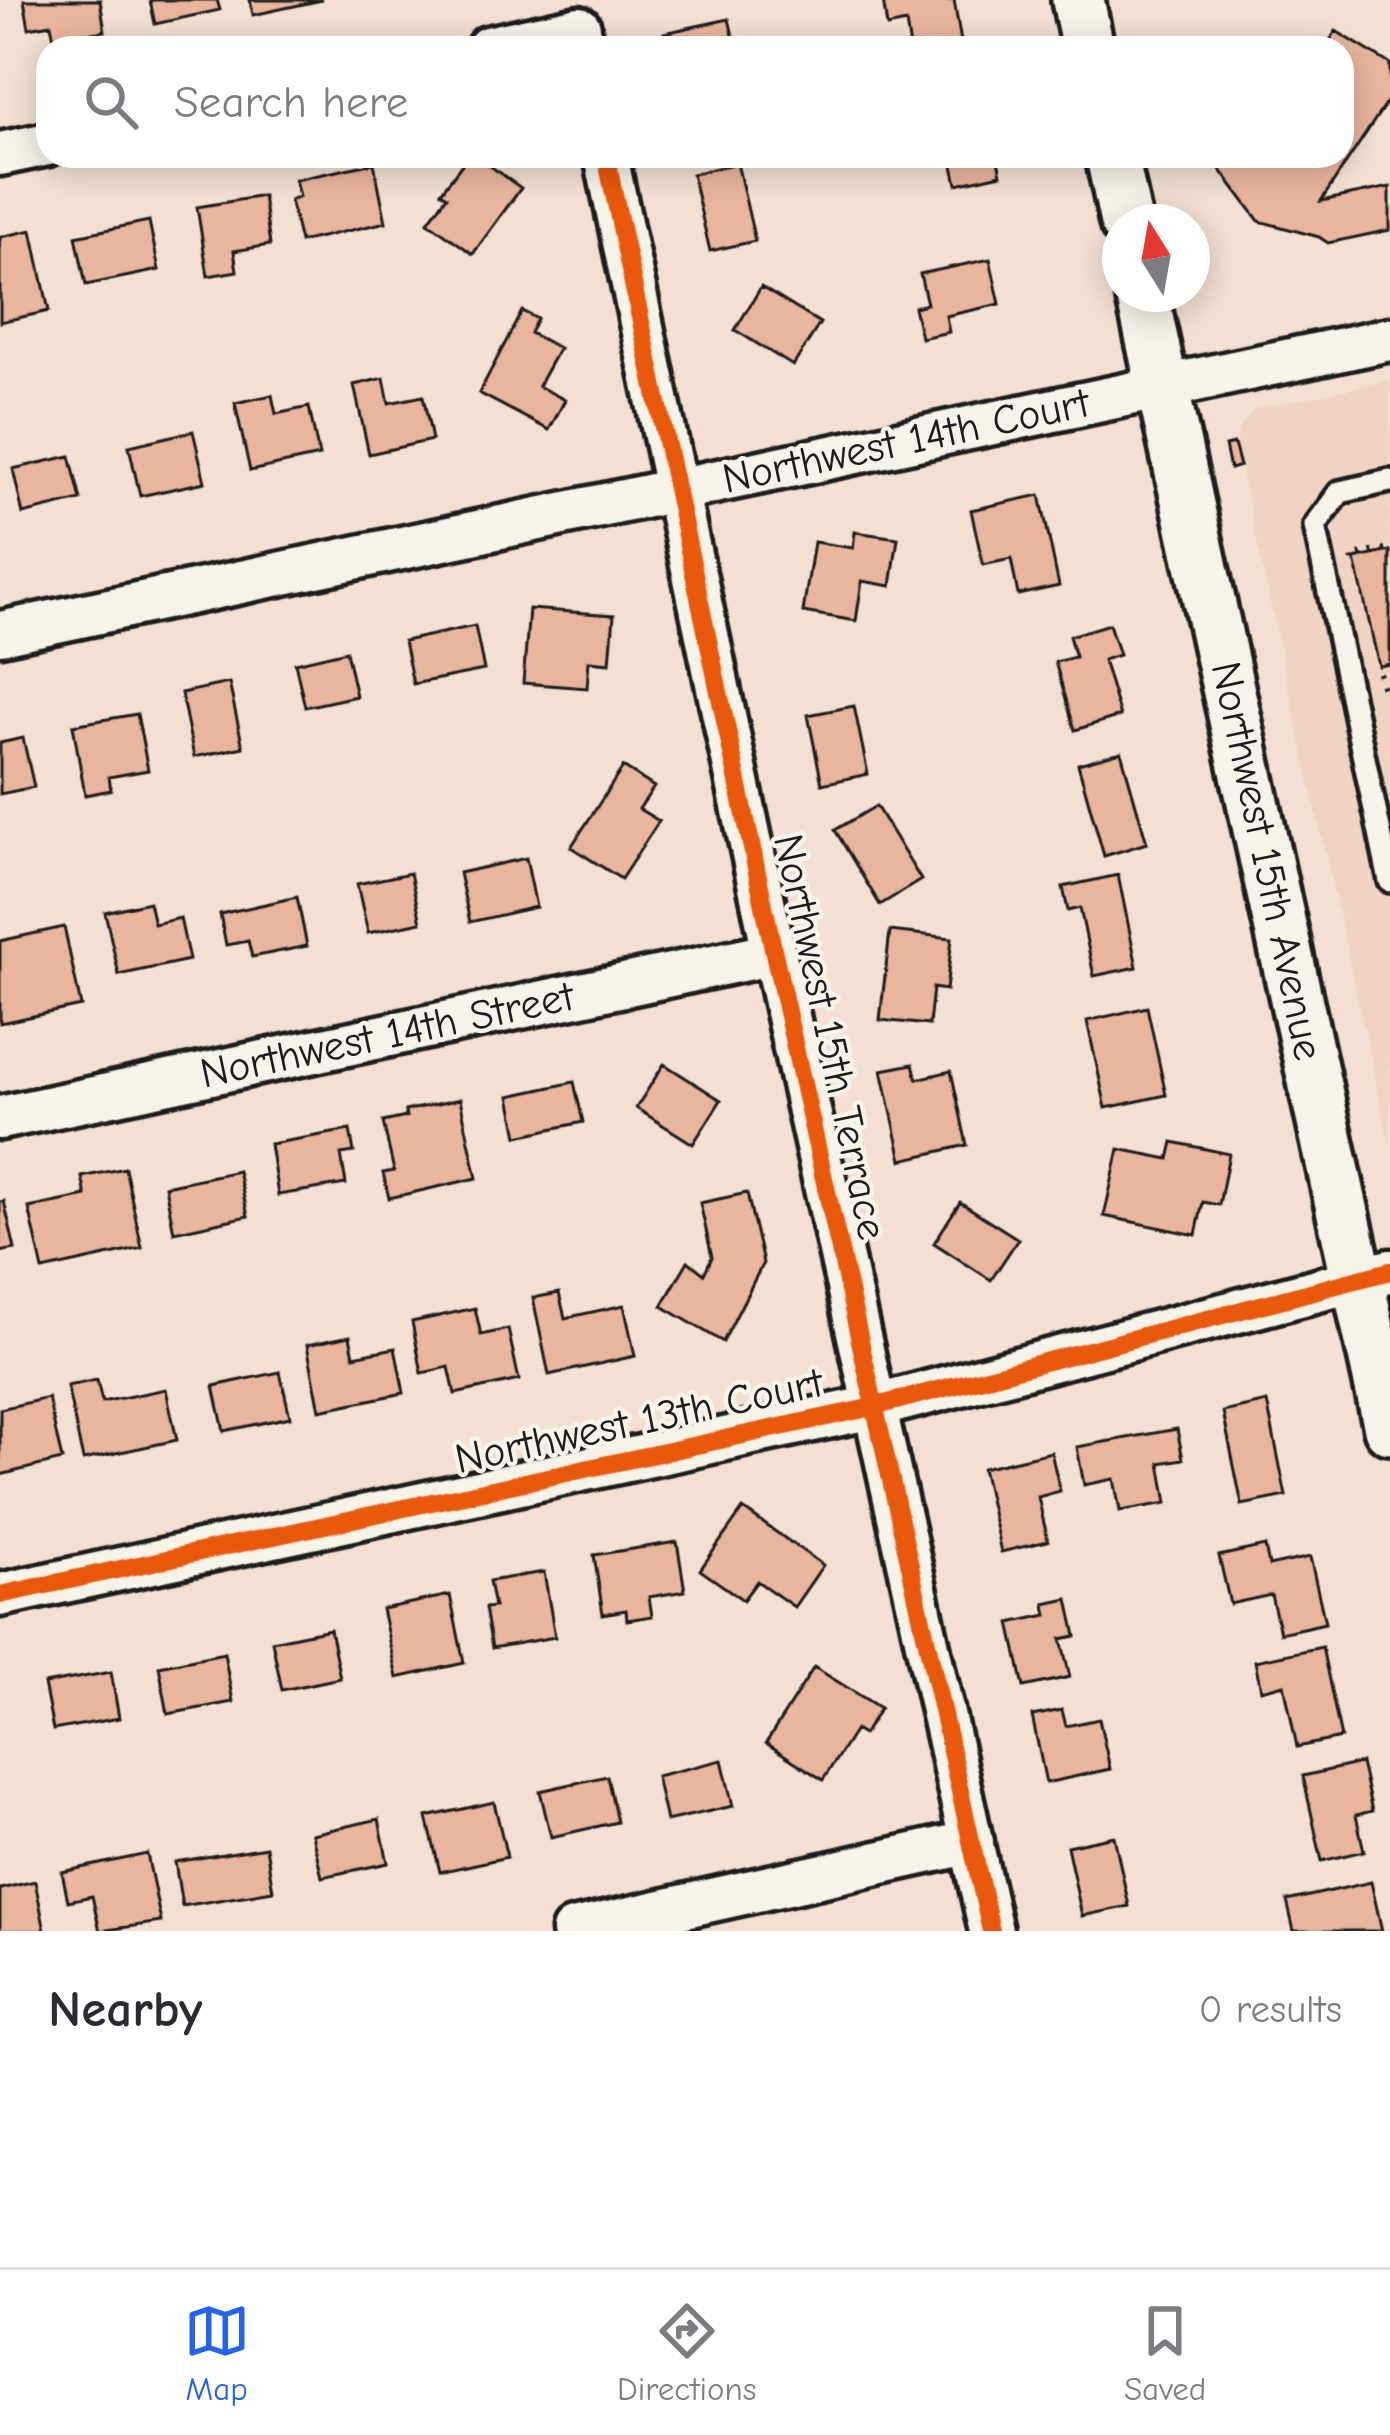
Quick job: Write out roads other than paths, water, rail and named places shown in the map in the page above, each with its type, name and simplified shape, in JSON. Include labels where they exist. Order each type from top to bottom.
[{"type":"street","points":[[1078,0],[1086,36]]},
{"type":"street","points":[[535,36],[579,25]]},
{"type":"street","points":[[0,154],[36,146]]},
{"type":"street","name":"Northwest 15th Terrace","points":[[609,168],[774,952],[991,1931]]},
{"type":"street","points":[[1115,168],[1122,204]]},
{"type":"street","name":"Northwest 15th Avenue","points":[[1146,312],[1374,1275],[1390,1428]]},
{"type":"street","name":"Northwest 14th Court","points":[[0,632],[1390,339]]},
{"type":"street","name":"Northwest 14th Street","points":[[0,1118],[774,952]]},
{"type":"street","name":"Northwest 13th Court","points":[[0,1595],[873,1407],[1374,1275]]},
{"type":"street","points":[[573,1931],[972,1842]]},
{"type":"lane","points":[[1390,481],[1340,492],[1316,526],[1390,881]]}]
